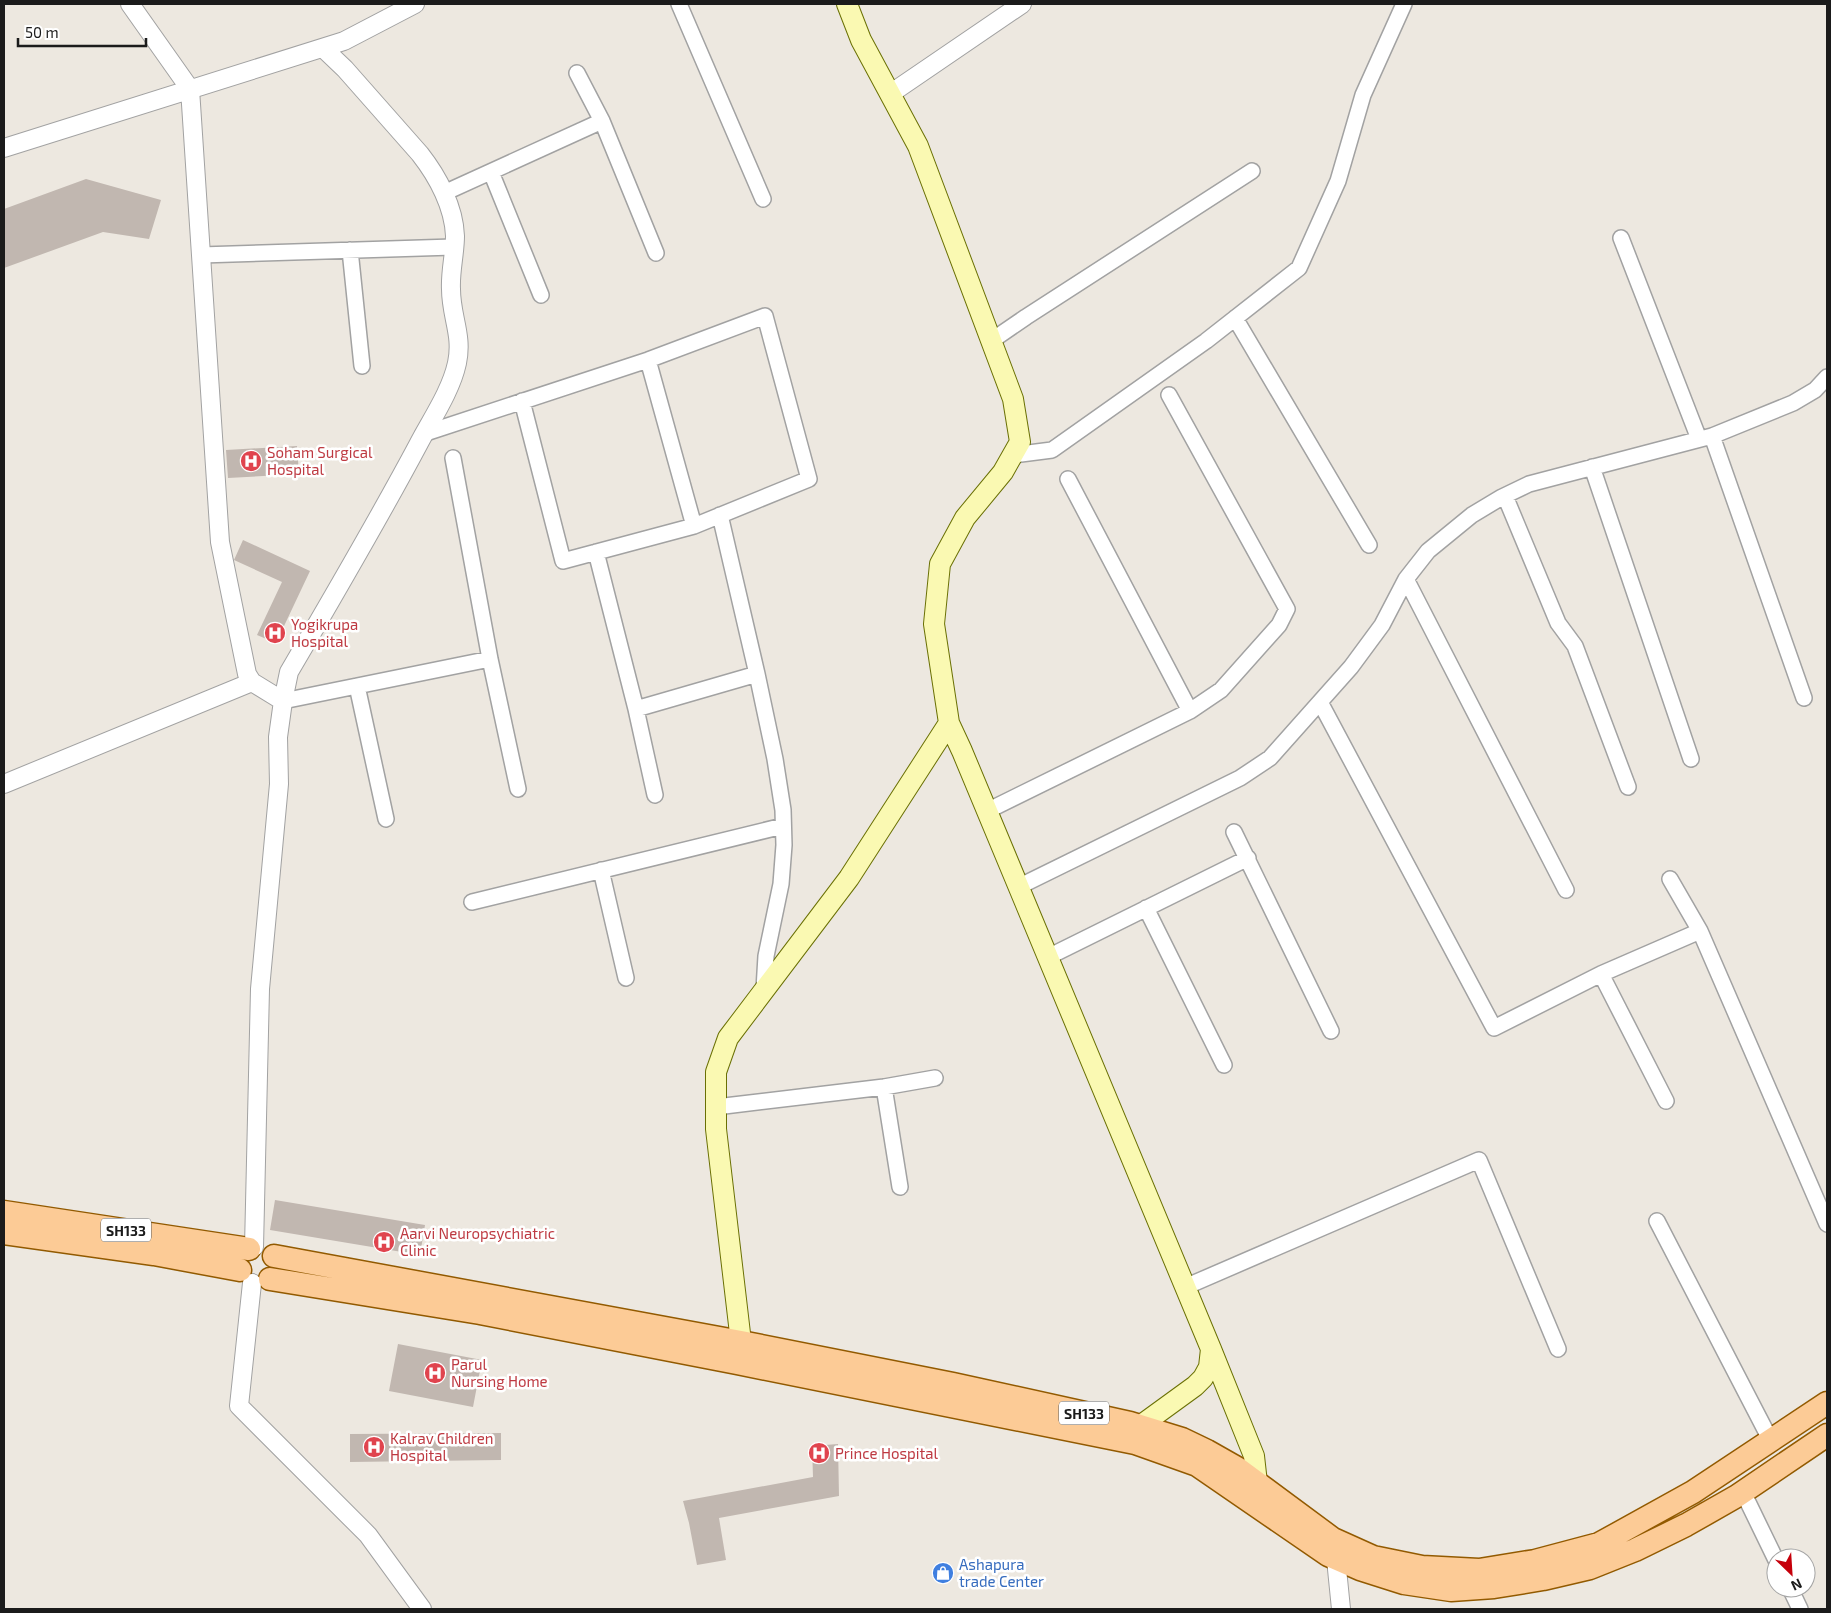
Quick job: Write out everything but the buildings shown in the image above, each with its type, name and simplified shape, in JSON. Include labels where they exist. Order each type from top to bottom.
[{"type":"main road","points":[[848,4],[861,40],[918,146],[1013,399],[1020,442],[1003,472],[965,518],[940,564],[934,624],[949,724],[1048,957],[1254,1456],[1257,1483],[1256,1506]]},
{"type":"main road","points":[[4,1233],[154,1254],[254,1278],[739,1352],[716,1129],[716,1072],[728,1038],[849,878],[949,724]]},
{"type":"main road","name":"SH133","points":[[4,1212],[251,1248]]},
{"type":"main road","points":[[251,1248],[266,1248],[274,1256],[276,1268],[254,1278],[240,1258],[251,1248]]},
{"type":"main road","name":"SH133","points":[[274,1256],[739,1352],[953,1384],[1138,1435],[1182,1439],[1237,1468],[1335,1549],[1422,1567],[1479,1570],[1545,1568],[1599,1544],[1693,1492],[1827,1403]]},
{"type":"main road","points":[[1211,1349],[1209,1367],[1203,1378],[1138,1435],[1197,1466],[1328,1556],[1335,1549]]},
{"type":"main road","points":[[1790,1428],[1806,1450]]},
{"type":"main road","points":[[1545,1568],[1590,1568],[1635,1550],[1686,1525],[1743,1492],[1827,1435]]},
{"type":"street","points":[[130,4],[190,89],[220,542],[247,674],[252,682],[283,701],[490,659]]},
{"type":"street","points":[[4,148],[344,41],[415,4]]},
{"type":"street","points":[[679,4],[763,199]]},
{"type":"street","points":[[890,94],[1022,4]]},
{"type":"street","points":[[1013,455],[1052,450],[1206,341],[1299,268],[1338,181],[1363,95],[1404,4]]},
{"type":"street","points":[[251,1248],[260,989],[279,784],[278,737],[289,672],[392,495],[453,377],[460,344],[451,290],[455,239],[453,223],[444,193],[430,166],[420,154],[345,69],[323,48]]},
{"type":"street","points":[[577,73],[602,121],[656,253]]},
{"type":"street","points":[[444,193],[602,121]]},
{"type":"street","points":[[991,341],[1252,171]]},
{"type":"street","points":[[491,172],[541,295]]},
{"type":"street","points":[[1621,238],[1705,438],[1804,698]]},
{"type":"street","points":[[201,255],[453,247]]},
{"type":"street","points":[[350,250],[362,366]]},
{"type":"street","points":[[423,434],[648,360],[766,316],[809,479],[694,526],[563,561],[522,402]]},
{"type":"street","points":[[1236,318],[1369,545]]},
{"type":"street","points":[[648,360],[694,526]]},
{"type":"street","points":[[1018,887],[1240,778],[1270,758],[1351,666],[1376,634],[1406,579],[1428,551],[1472,515],[1529,484],[1705,438],[1793,403],[1815,390],[1827,377]]},
{"type":"street","points":[[987,811],[1190,712],[1221,690],[1269,638],[1279,625],[1287,609],[1169,394]]},
{"type":"street","points":[[453,458],[490,659],[518,789]]},
{"type":"street","points":[[1592,467],[1690,759]]},
{"type":"street","points":[[1068,479],[1190,712]]},
{"type":"street","points":[[1505,496],[1558,624],[1574,646],[1628,787]]},
{"type":"street","points":[[720,515],[757,674],[780,789],[784,826],[781,884],[766,956],[764,989]]},
{"type":"street","points":[[596,552],[636,709],[655,795]]},
{"type":"street","points":[[1406,579],[1566,890]]},
{"type":"street","points":[[636,709],[757,674]]},
{"type":"street","points":[[4,784],[252,682]]},
{"type":"street","points":[[357,686],[386,819]]},
{"type":"street","points":[[1320,702],[1494,1028],[1601,974],[1700,931]]},
{"type":"street","points":[[472,902],[784,826]]},
{"type":"street","points":[[1234,832],[1331,1031]]},
{"type":"street","points":[[1048,957],[1248,858]]},
{"type":"street","points":[[601,870],[626,978]]},
{"type":"street","points":[[1670,878],[1700,931],[1827,1224]]},
{"type":"street","points":[[1146,908],[1224,1065]]},
{"type":"street","points":[[1601,974],[1666,1101]]},
{"type":"street","points":[[716,1107],[884,1087],[935,1078]]},
{"type":"street","points":[[884,1087],[900,1187]]},
{"type":"street","points":[[1185,1287],[1479,1160],[1558,1349]]},
{"type":"street","points":[[1657,1220],[1771,1441]]},
{"type":"street","points":[[254,1278],[239,1406],[368,1535],[422,1609]]},
{"type":"street","points":[[1743,1492],[1770,1548]]},
{"type":"street","points":[[1335,1549],[1341,1609]]},
{"type":"place","name":"Soham Surgical Hospital","points":[[251,461]]},
{"type":"place","name":"Yogikrupa Hospital","points":[[275,633]]},
{"type":"place","name":"Aarvi Neuropsychiatric Clinic","points":[[384,1242]]},
{"type":"place","name":"Parul Nursing Home","points":[[435,1373]]},
{"type":"place","name":"Kalrav Children Hospital","points":[[374,1447]]},
{"type":"place","name":"Prince Hospital","points":[[819,1453]]},
{"type":"place","name":"Ashapura trade Center","points":[[943,1573]]}]
